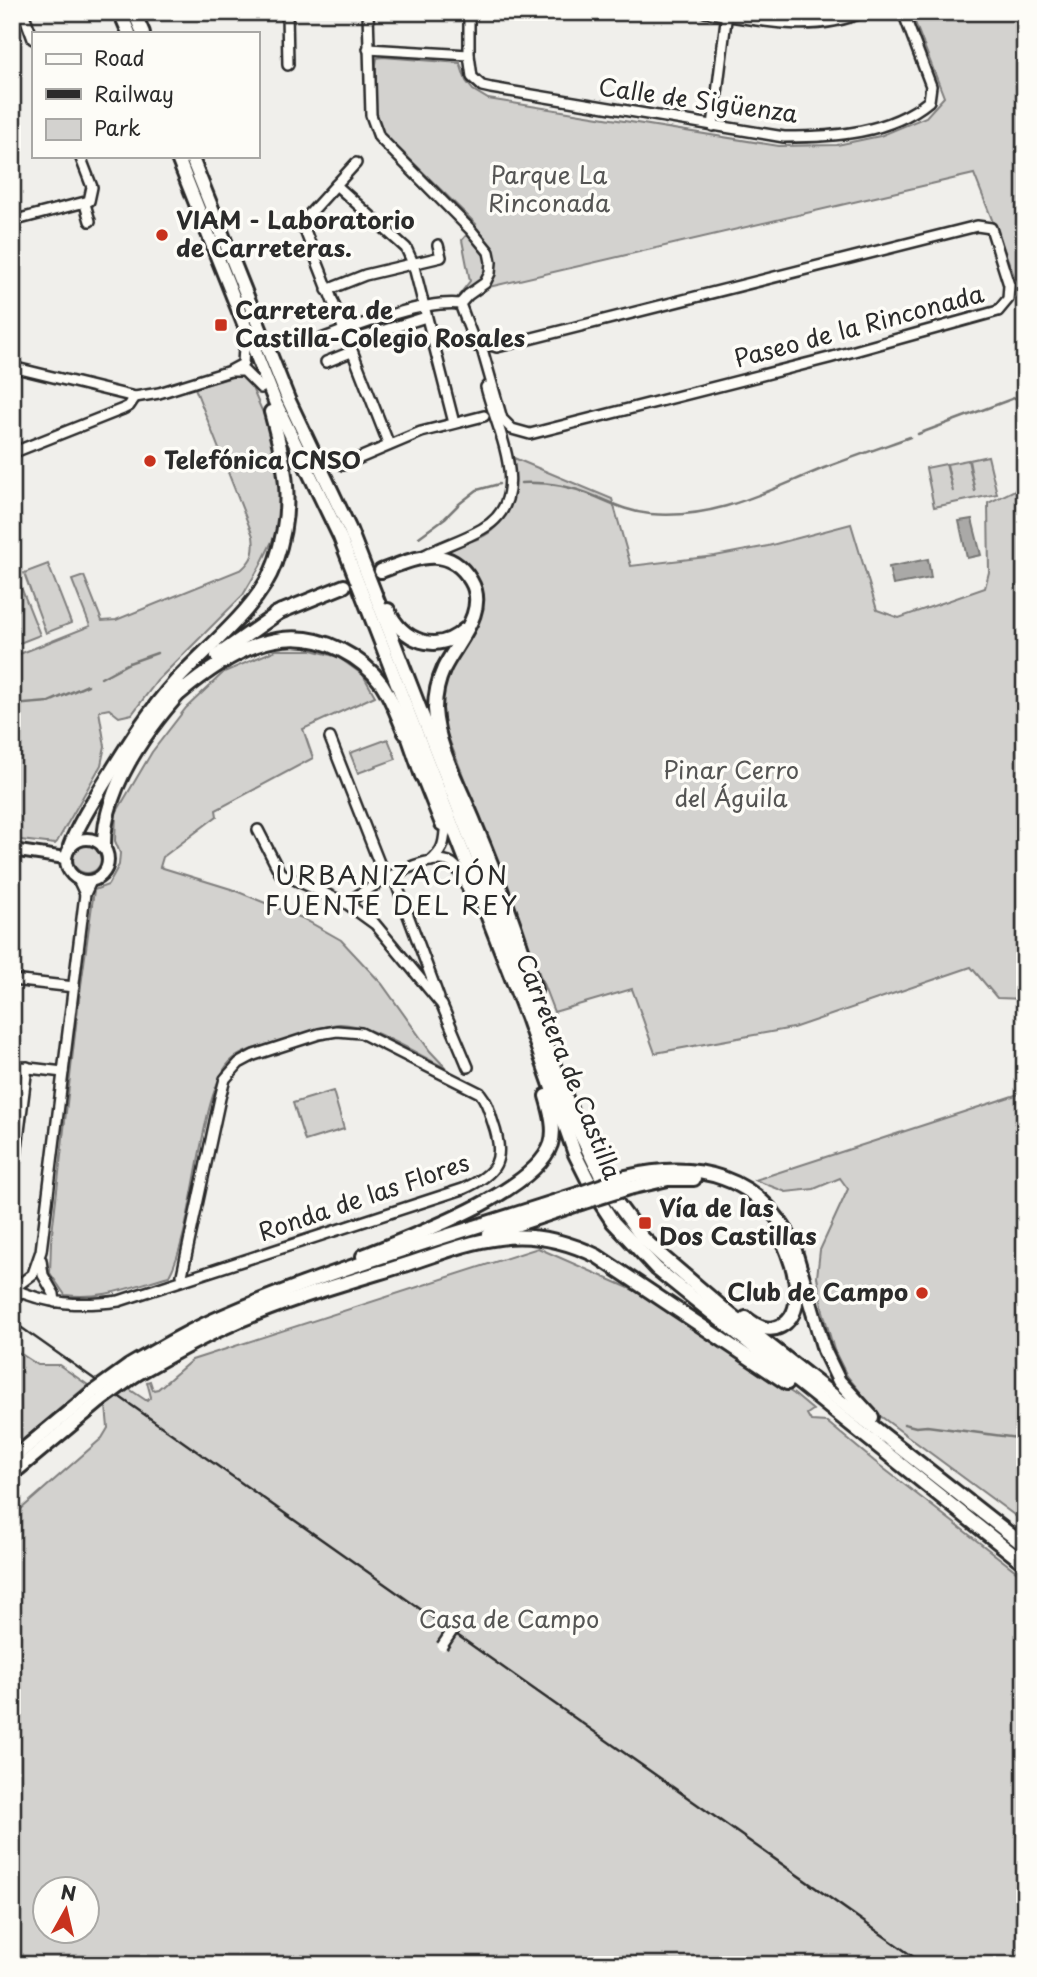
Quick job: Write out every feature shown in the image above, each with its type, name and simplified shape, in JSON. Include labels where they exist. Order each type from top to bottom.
[{"type":"highway","points":[[120,12],[129,32]]},
{"type":"highway","points":[[134,12],[143,32]]},
{"type":"highway","points":[[171,158],[271,412],[333,541],[422,776]]},
{"type":"highway","name":"Carretera de Castilla","points":[[178,158],[276,404],[340,537],[511,983],[527,1017],[575,1154],[596,1196],[613,1222],[657,1269],[1025,1564]]},
{"type":"highway","name":"Carretera de Castilla","points":[[192,158],[215,218],[254,299],[316,442],[336,502],[350,530],[479,861],[576,1125],[608,1191],[642,1237],[732,1316],[1025,1546]]},
{"type":"highway","points":[[68,852],[81,822],[132,736],[241,615],[275,565],[284,530],[288,496],[285,466],[271,412]]},
{"type":"highway","points":[[350,530],[372,567],[394,622],[411,638],[421,642],[442,642],[457,635],[471,622]]},
{"type":"highway","points":[[382,571],[422,557],[444,558],[464,571],[475,591],[471,622],[439,680],[436,717],[444,749],[516,927],[561,1081]]},
{"type":"highway","points":[[104,847],[106,821],[120,783],[146,735],[178,687],[281,611],[344,586]]},
{"type":"highway","points":[[178,687],[227,657],[252,645],[280,638],[300,638],[329,644],[364,665],[382,685],[393,705],[470,895],[493,936]]},
{"type":"highway","points":[[326,1276],[350,1262],[444,1222],[509,1188],[539,1165],[548,1152],[552,1140],[550,1109],[511,983]]},
{"type":"highway","points":[[380,1271],[665,1170],[712,1174],[742,1187],[764,1202],[787,1230],[824,1350],[839,1381],[868,1414],[953,1489]]},
{"type":"highway","points":[[627,1182],[688,1178],[732,1189],[747,1198],[769,1220],[786,1248],[796,1282],[797,1300],[793,1313],[785,1324],[776,1329],[765,1329],[748,1320],[687,1270],[663,1257]]},
{"type":"highway","points":[[12,1459],[177,1338],[222,1316],[326,1276],[580,1199]]},
{"type":"highway","points":[[132,1370],[271,1308],[380,1271],[499,1238],[546,1238],[568,1243],[621,1271],[878,1448]]},
{"type":"highway","points":[[12,1474],[97,1396]]},
{"type":"main road","points":[[94,839],[104,847],[108,859],[102,875],[91,881],[78,879],[68,870],[68,852],[75,841],[94,839]]},
{"type":"main road","points":[[12,850],[68,852]]},
{"type":"street","points":[[23,12],[32,36]]},
{"type":"street","points":[[287,12],[288,65]]},
{"type":"street","points":[[313,342],[424,306],[460,304],[485,283],[490,273],[489,252],[379,136],[370,115],[368,12]]},
{"type":"street","points":[[369,49],[469,55],[469,12]]},
{"type":"street","points":[[705,12],[795,23],[823,23],[850,18],[863,12]]},
{"type":"street","name":"Calle de Sigüenza","points":[[469,55],[472,77],[482,86],[784,137],[825,137],[867,130],[919,109],[929,101],[931,86],[903,12]]},
{"type":"street","points":[[713,126],[727,14]]},
{"type":"street","points":[[12,221],[85,204],[91,198],[92,187],[81,158]]},
{"type":"street","points":[[356,163],[305,219],[304,228],[389,445]]},
{"type":"street","points":[[336,185],[406,248],[413,263],[454,423]]},
{"type":"street","points":[[85,204],[90,221]]},
{"type":"street","name":"Paseo de la Rinconada","points":[[460,304],[478,341],[502,419],[512,429],[530,434],[829,358],[998,311],[1008,299],[1009,285],[991,229],[977,226],[497,347],[478,341]]},
{"type":"street","points":[[327,290],[365,275],[441,257],[438,245]]},
{"type":"street","points":[[326,362],[349,347],[426,317]]},
{"type":"street","points":[[422,557],[485,528],[501,511],[509,489],[506,448],[492,413],[478,341]]},
{"type":"street","points":[[12,367],[135,397],[159,393],[230,371],[243,364],[244,347]]},
{"type":"street","points":[[230,371],[244,371],[251,375],[261,388]]},
{"type":"street","points":[[12,453],[129,406],[135,397]]},
{"type":"street","points":[[343,465],[421,432],[484,416]]},
{"type":"street","points":[[330,738],[468,1067]]},
{"type":"street","points":[[258,830],[280,873],[346,903],[375,924],[442,1005]]},
{"type":"street","points":[[431,861],[441,852],[445,831]]},
{"type":"street","points":[[346,903],[389,876],[431,861],[445,860],[455,866],[470,895]]},
{"type":"street","points":[[78,879],[85,894]]},
{"type":"street","points":[[13,1289],[36,1270],[41,1251],[85,894],[91,881]]},
{"type":"street","points":[[12,980],[74,987]]},
{"type":"street","name":"Ronda de las Flores","points":[[13,1289],[31,1297],[55,1302],[85,1305],[119,1301],[426,1202],[484,1180],[494,1169],[499,1151],[498,1136],[488,1103],[480,1093],[360,1033],[337,1031],[319,1034],[254,1055],[239,1063],[225,1079],[220,1098],[182,1275],[184,1279]]},
{"type":"street","points":[[12,1066],[63,1072]]},
{"type":"street","points":[[12,1188],[27,1067]]},
{"type":"street","points":[[41,1251],[43,1275],[54,1294],[55,1302]]},
{"type":"street","points":[[440,1648],[461,1618]]},
{"type":"green space","name":"Parque La Rinconada","points":[[911,12],[1025,12],[1025,303],[974,174],[476,290],[467,302],[459,295],[470,281],[462,240],[476,224],[383,133],[376,114],[376,64],[377,58],[383,57],[460,63],[466,81],[473,90],[488,99],[779,146],[837,145],[880,136],[926,117],[944,97]]},
{"type":"green space","points":[[243,374],[249,381],[278,447],[282,475],[279,527],[260,566],[243,595],[157,681],[132,714],[119,717],[109,709],[99,711],[105,746],[101,765],[57,842],[55,844],[12,839],[12,657],[90,626],[72,580],[84,576],[102,621],[116,620],[242,569],[251,558],[253,536],[195,388]]},
{"type":"green space","points":[[988,456],[997,494],[934,507],[926,468],[946,464],[953,492],[947,464],[968,460],[975,492],[969,460]]},
{"type":"green space","name":"Pinar Cerro del Águila","points":[[514,458],[612,499],[631,566],[715,556],[768,546],[851,524],[877,610],[899,618],[985,588],[989,572],[988,503],[1025,485],[1025,999],[997,998],[971,967],[793,1028],[655,1053],[632,989],[554,1012],[440,716],[444,679],[475,625],[481,600],[473,573],[460,560],[443,551],[484,536],[501,521],[510,502]]},
{"type":"green space","points":[[48,564],[71,623],[46,633],[24,573]]},
{"type":"green space","points":[[17,577],[40,635],[12,646],[12,578]]},
{"type":"green space","points":[[276,650],[312,650],[338,657],[363,675],[375,696],[303,729],[313,758],[216,810],[217,816],[163,857],[160,867],[231,889],[302,918],[341,940],[382,984],[430,1051],[446,1068],[379,1034],[339,1024],[238,1055],[222,1074],[212,1097],[186,1226],[169,1276],[105,1294],[65,1295],[50,1273],[51,1242],[94,890],[108,885],[119,865],[120,853],[115,841],[116,813],[152,752],[186,708],[224,672]]},
{"type":"green space","points":[[388,739],[396,759],[358,773],[350,753]]},
{"type":"green space","points":[[87,845],[97,849],[101,859],[97,869],[87,873],[77,869],[73,859],[77,849]]},
{"type":"green space","points":[[333,1091],[344,1129],[305,1141],[293,1103]]},
{"type":"green space","name":"Club de Campo","points":[[1025,1092],[1025,1523],[879,1415],[847,1376],[834,1350],[817,1277],[820,1250],[848,1189],[840,1178],[814,1189],[786,1192],[755,1180]]},
{"type":"green space","name":"Casa de Campo","points":[[538,1248],[638,1292],[794,1394],[813,1410],[807,1414],[811,1421],[827,1422],[1025,1578],[1025,1965],[12,1965],[12,1517],[102,1438],[108,1428],[106,1406],[129,1389],[147,1401],[151,1397],[147,1382],[150,1381],[153,1390],[158,1389],[192,1360]]},
{"type":"green space","points":[[12,1348],[38,1365],[59,1365],[88,1385],[12,1449]]},
{"type":"shaded area","points":[[972,519],[981,555],[967,558],[959,521]]},
{"type":"shaded area","points":[[928,559],[931,578],[893,585],[889,567]]},
{"type":"waterway","points":[[918,434],[1025,394]]},
{"type":"waterway","points":[[521,483],[568,487],[642,513],[697,513],[740,502],[910,437]]},
{"type":"waterway","points":[[419,537],[477,490],[499,484]]},
{"type":"waterway","points":[[101,678],[129,663],[157,653]]},
{"type":"waterway","points":[[12,705],[49,702],[88,685]]},
{"type":"waterway","points":[[904,1424],[1025,1439]]},
{"type":"railway","points":[[12,1321],[925,1965]]},
{"type":"place","name":"VIAM - Laboratorio de Carreteras.","points":[[162,235]]},
{"type":"place","name":"Carretera de Castilla-Colegio Rosales","points":[[221,325]]},
{"type":"place","name":"Telefónica CNSO","points":[[150,461]]},
{"type":"place","name":"Vía de las Dos Castillas","points":[[645,1223]]},
{"type":"place","name":"Club de Campo","points":[[922,1293]]},
{"type":"district","name":"URBANIZACIÓN FUENTE DEL REY","points":[[392,891]]}]
